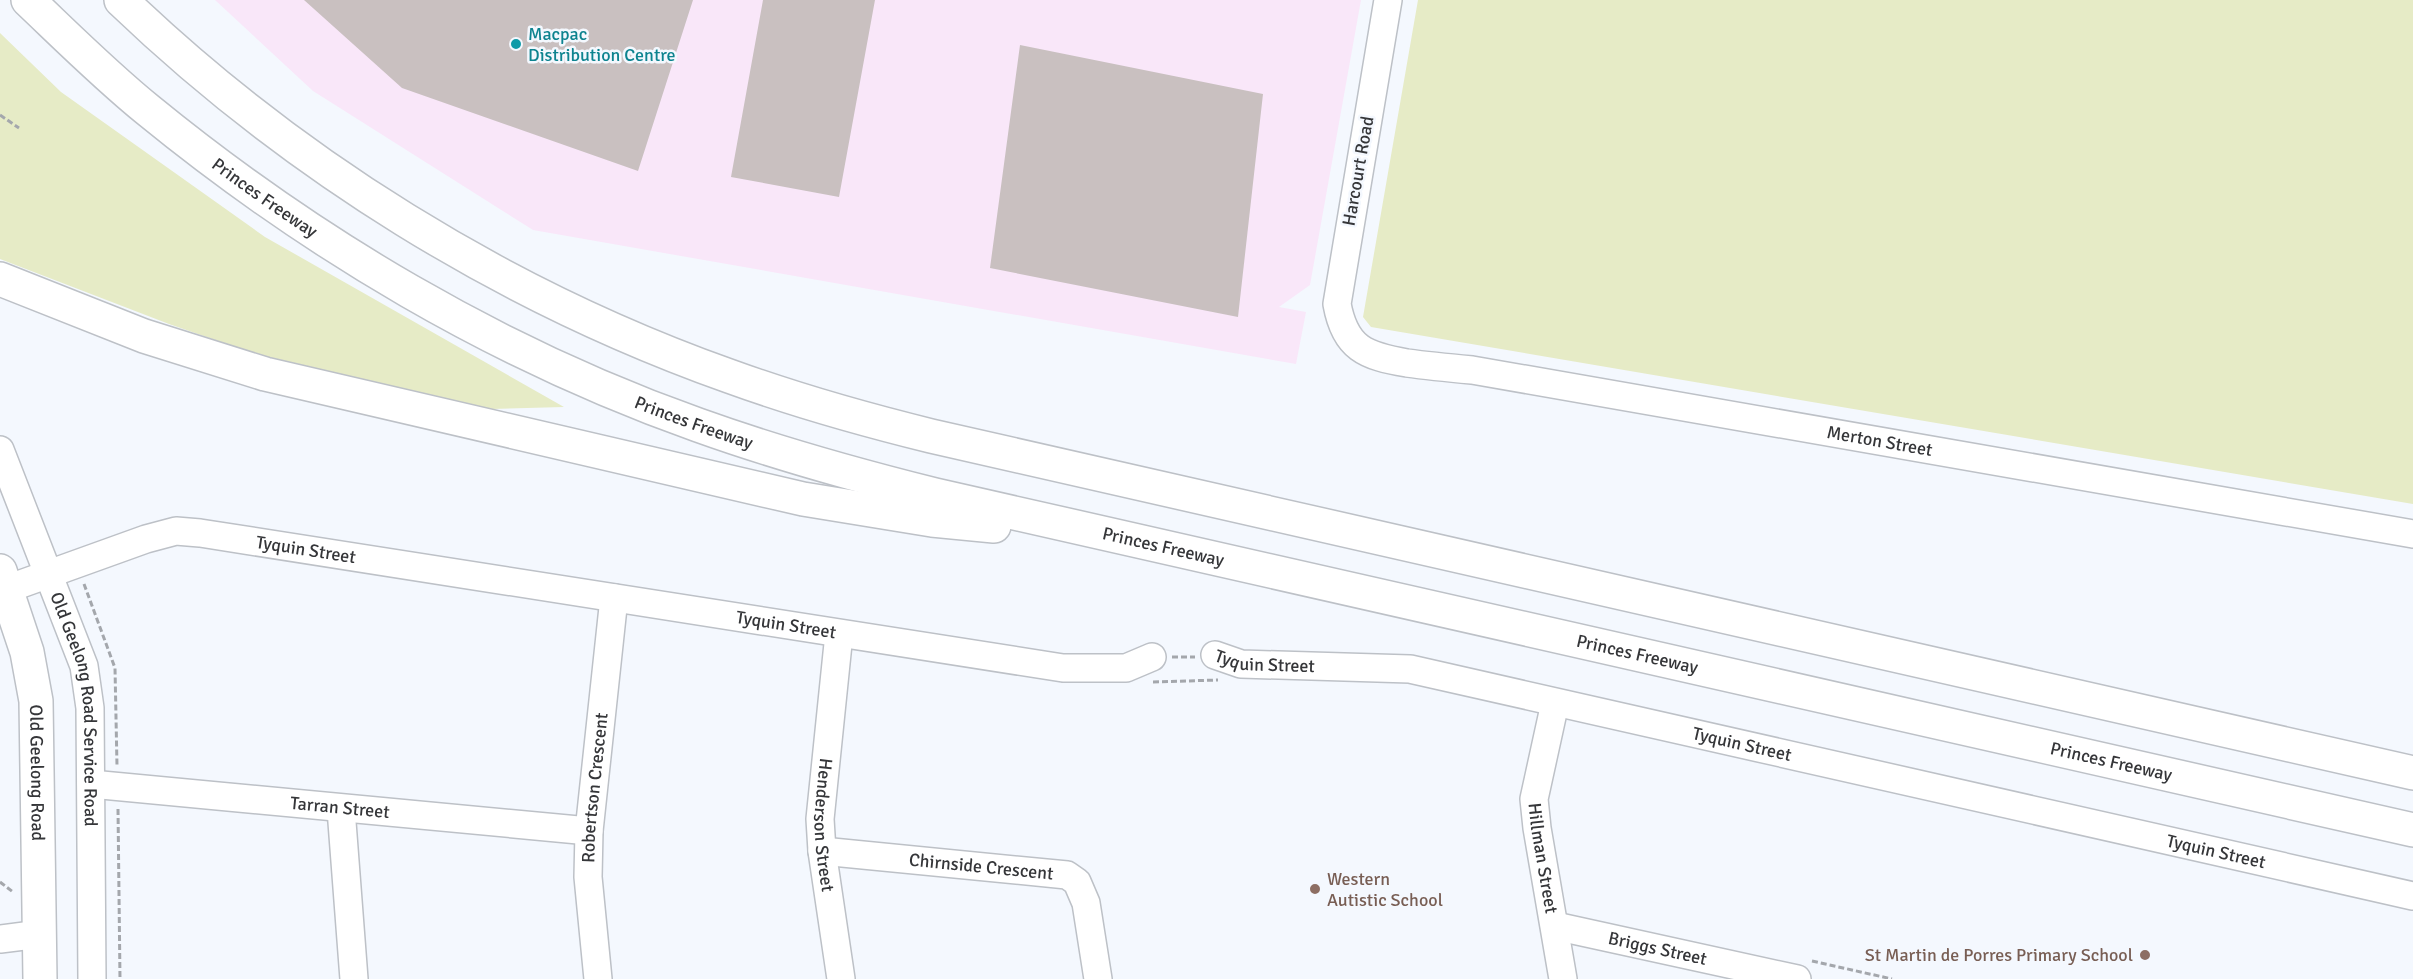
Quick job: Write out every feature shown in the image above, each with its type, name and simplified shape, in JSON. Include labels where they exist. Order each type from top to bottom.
[{"type":"main road","points":[[23,0],[103,71]]},
{"type":"main road","name":"Princes Freeway","points":[[28,0],[147,109],[230,174],[318,234],[418,296],[548,363],[696,425],[797,458],[903,487],[2413,830]]},
{"type":"main road","points":[[121,0],[219,87],[303,152],[384,206],[531,290],[627,336],[727,376],[777,393],[931,436],[2413,773]]},
{"type":"main road","points":[[0,279],[144,336],[265,374],[732,483],[803,499],[932,520],[1138,541]]},
{"type":"main road","name":"Old Geelong Road","points":[[3,580],[27,652],[36,701],[40,979]]},
{"type":"street","name":"Harcourt Road","points":[[1350,340],[1341,323],[1337,304],[1388,0]]},
{"type":"street","name":"Merton Street","points":[[1350,340],[1362,350],[1380,358],[1484,372],[2413,534]]},
{"type":"street","name":"Old Geelong Road Service Road","points":[[0,450],[84,666],[90,708],[92,979]]},
{"type":"street","name":"Tyquin Street","points":[[3,580],[48,574],[146,539],[176,531],[1063,668],[1126,668],[1152,657]]},
{"type":"street","name":"Robertson Crescent","points":[[598,979],[590,918],[588,877],[590,831],[614,598]]},
{"type":"street","name":"Henderson Street","points":[[839,634],[822,802],[822,852],[841,979]]},
{"type":"street","name":"Tyquin Street","points":[[1219,668],[1241,664],[1410,669],[2413,896]]},
{"type":"street","name":"Hillman Street","points":[[1556,703],[1534,799],[1563,979]]},
{"type":"street","name":"Tarran Street","points":[[91,784],[590,831]]},
{"type":"street","points":[[341,809],[354,979]]},
{"type":"street","name":"Chirnside Crescent","points":[[822,852],[1067,876],[1077,882],[1086,903],[1098,979]]},
{"type":"street","name":"Briggs Street","points":[[1555,926],[1797,979]]},
{"type":"street","points":[[0,939],[40,934]]},
{"type":"path","points":[[0,115],[19,128]]},
{"type":"path","points":[[83,581],[115,668],[120,979]]},
{"type":"path","name":"Tyquin Street","points":[[1152,657],[1183,658],[1219,668]]},
{"type":"path","points":[[1143,682],[1219,668]]},
{"type":"shaded area","points":[[215,0],[1361,0],[1310,285],[1279,307],[1306,312],[1296,364],[533,230],[313,91]]},
{"type":"green space","points":[[1418,0],[2413,0],[2413,504],[1371,327],[1363,317]]},
{"type":"green space","points":[[0,33],[61,92],[265,237],[564,407],[491,409],[256,354],[169,324],[0,259]]},
{"type":"building","name":"Macpac Distribution Centre","points":[[304,0],[693,0],[638,171],[402,88]]},
{"type":"building","points":[[763,0],[875,0],[839,197],[731,177]]},
{"type":"building","points":[[1020,45],[1263,94],[1238,317],[990,268]]},
{"type":"place","name":"Macpac Distribution Centre","points":[[516,44]]},
{"type":"place","name":"Western Autistic School","points":[[1315,889]]},
{"type":"place","name":"St Martin de Porres Primary School","points":[[2145,955]]}]
